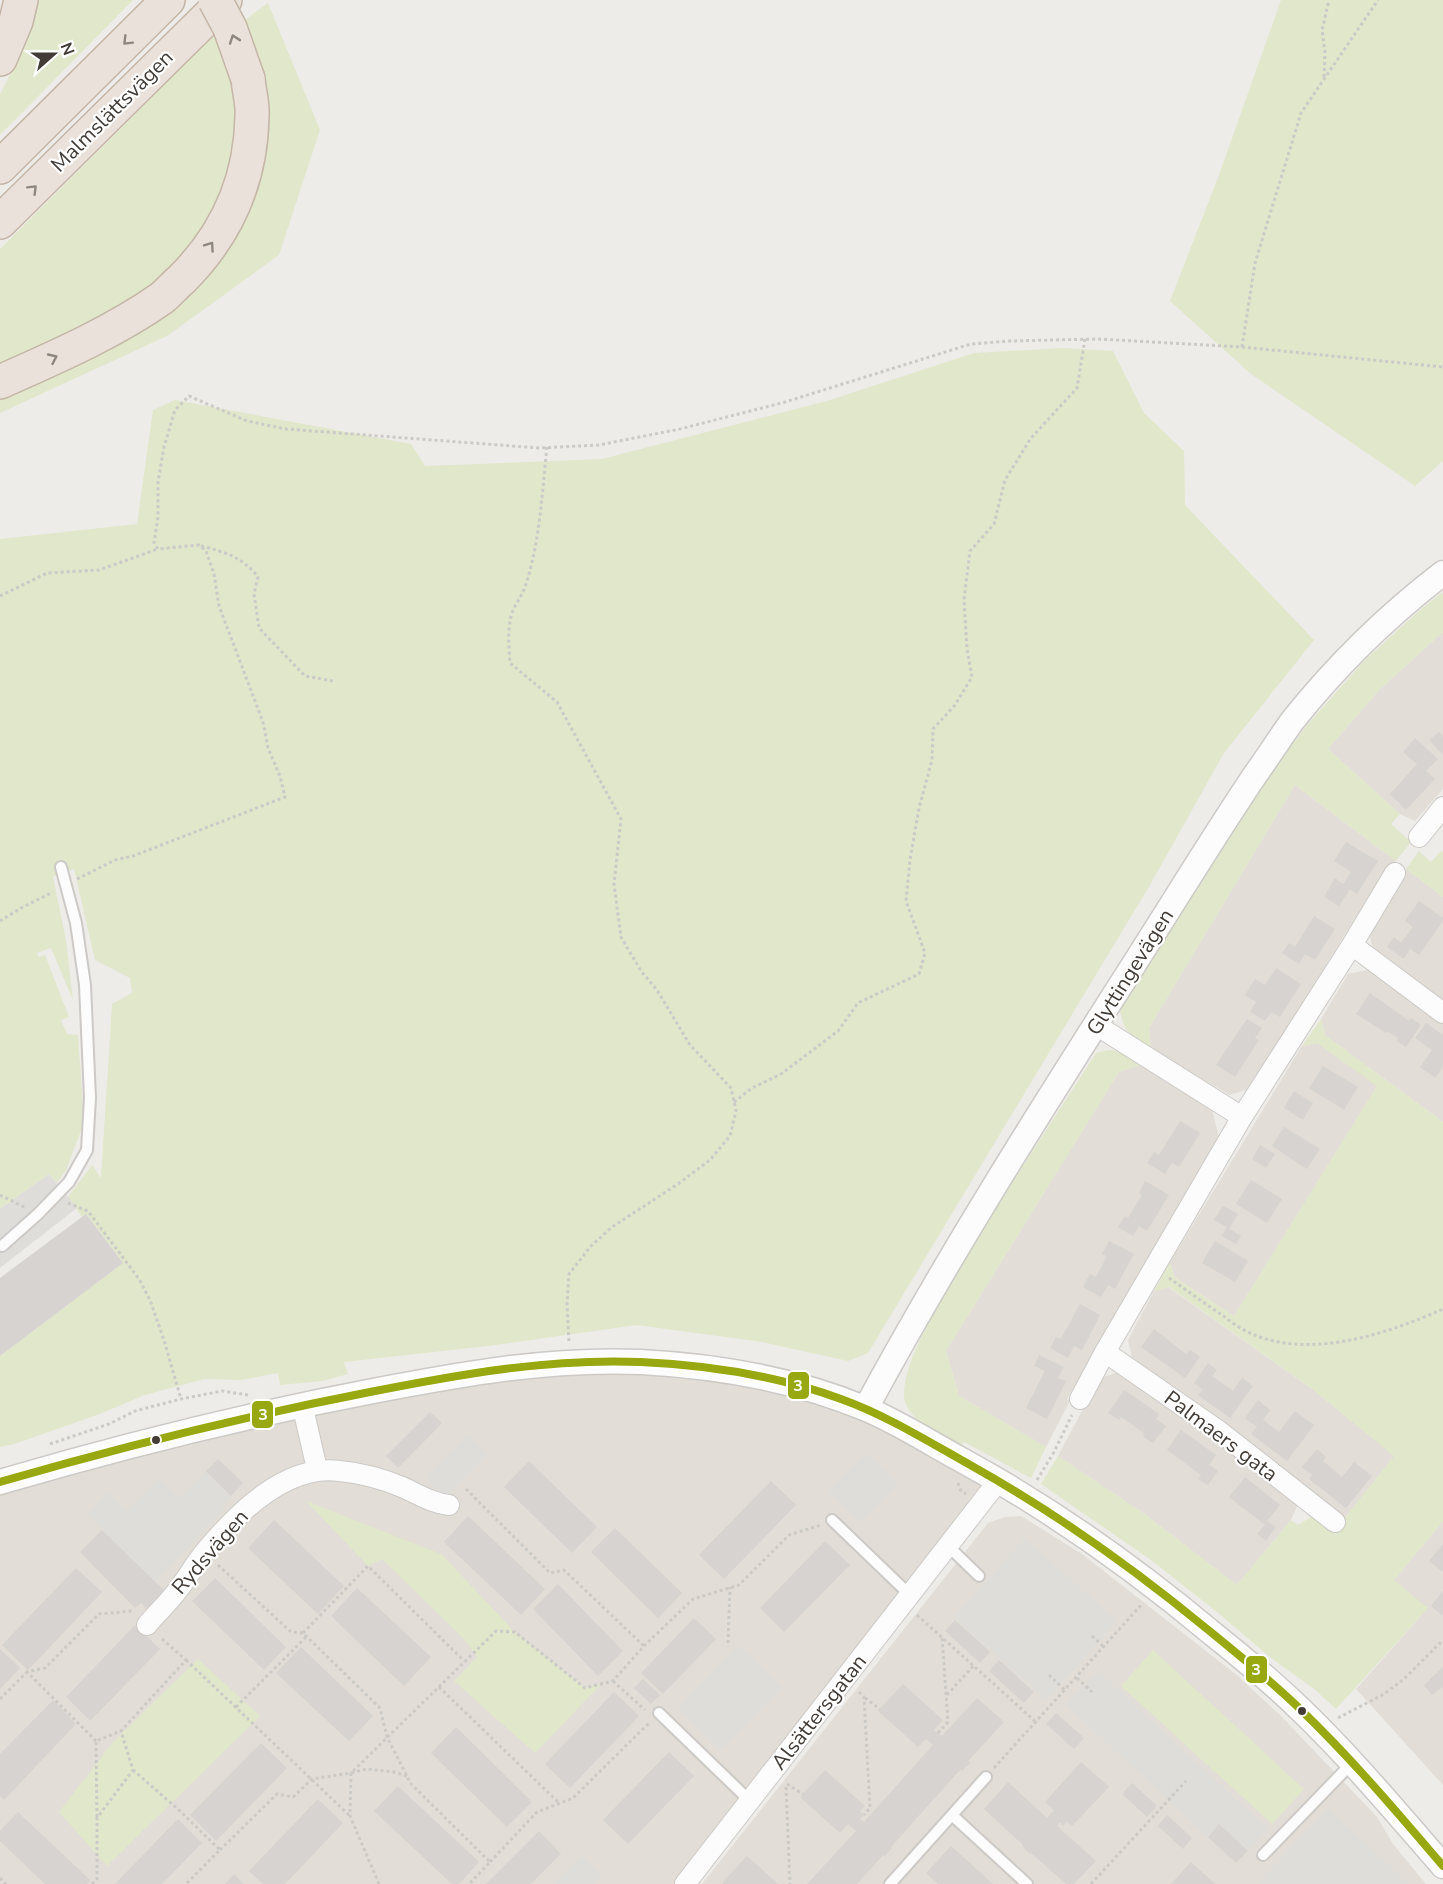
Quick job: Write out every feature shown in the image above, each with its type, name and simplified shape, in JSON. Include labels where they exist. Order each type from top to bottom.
[{"type":"highway","points":[[0,59],[16,21],[21,0]]},
{"type":"highway","name":"Malmslättsvägen","points":[[0,167],[168,0]]},
{"type":"highway","points":[[0,382],[117,327],[164,296],[199,262],[229,219],[243,179],[250,146],[252,113],[248,79],[230,28],[215,0]]},
{"type":"highway","name":"Malmslättsvägen","points":[[0,222],[225,0]]},
{"type":"street","name":"Glyttingevägen","points":[[866,1408],[916,1315],[1096,1025],[1228,816],[1292,722],[1372,633],[1443,573]]},
{"type":"street","points":[[1419,837],[1443,807]]},
{"type":"street","points":[[1080,1399],[1242,1117],[1352,945],[1395,873]]},
{"type":"street","points":[[1352,945],[1443,1013]]},
{"type":"street","points":[[1096,1025],[1242,1117]]},
{"type":"street","name":"Palmaers gata","points":[[1105,1352],[1219,1431],[1335,1522]]},
{"type":"street","points":[[0,1482],[302,1404],[480,1370],[570,1363],[642,1362],[736,1373],[806,1389],[866,1408],[999,1480],[1082,1532],[1157,1587],[1294,1703],[1352,1763],[1443,1866]]},
{"type":"street","points":[[302,1404],[317,1469],[339,1470],[362,1475],[400,1487],[438,1504],[449,1505]]},
{"type":"street","name":"Rydsvägen","points":[[147,1625],[178,1590],[204,1553],[256,1500],[276,1485],[317,1469]]},
{"type":"street","name":"Alsättersgatan","points":[[685,1884],[999,1480]]},
{"type":"lane","points":[[2,1246],[39,1214],[69,1182],[87,1149],[90,1098],[85,985],[76,923],[61,867]]},
{"type":"lane","points":[[832,1520],[908,1599]]},
{"type":"lane","points":[[947,1545],[979,1576]]},
{"type":"lane","points":[[659,1713],[750,1801]]},
{"type":"lane","points":[[1263,1855],[1352,1763]]},
{"type":"lane","points":[[890,1884],[986,1777]]},
{"type":"lane","points":[[952,1815],[1027,1884]]},
{"type":"path","points":[[1324,79],[1325,52],[1322,30],[1329,0]]},
{"type":"path","points":[[1242,346],[1255,263],[1301,113],[1378,0]]},
{"type":"path","points":[[734,1102],[752,1089],[781,1074],[838,1031],[858,1003],[919,975],[925,953],[906,901],[910,860],[919,808],[932,760],[933,729],[955,705],[972,677],[967,649],[964,599],[970,551],[994,524],[1005,480],[1031,438],[1077,388],[1085,339]]},
{"type":"path","points":[[158,549],[154,543],[158,518],[158,482],[164,447],[175,410],[189,396],[247,421],[317,432],[547,447],[599,445],[690,426],[785,402],[970,344],[1085,339],[1242,346],[1443,367]]},
{"type":"path","points":[[547,447],[540,516],[533,552],[526,584],[512,613],[508,633],[510,663],[557,702],[621,819],[614,884],[621,938],[641,971],[657,990],[690,1046],[730,1088],[736,1111],[730,1136],[710,1160],[662,1196],[612,1227],[591,1246],[569,1274],[567,1304],[570,1363]]},
{"type":"path","points":[[0,921],[115,860],[133,856],[285,797],[280,776],[268,748],[263,722],[219,606],[214,574],[206,551],[199,545]]},
{"type":"path","points":[[0,596],[46,573],[99,570],[158,549],[199,545],[223,551],[247,564],[258,577],[254,594],[260,628],[305,676],[333,681]]},
{"type":"path","points":[[60,1192],[70,1205],[88,1211],[139,1279],[150,1300],[181,1399]]},
{"type":"path","points":[[0,1195],[39,1214]]},
{"type":"path","points":[[1154,1268],[1247,1332],[1292,1345],[1317,1345],[1355,1338],[1443,1309]]},
{"type":"path","points":[[41,1447],[109,1424],[135,1412],[181,1399],[222,1391],[264,1397],[268,1412]]},
{"type":"path","points":[[1027,1498],[1054,1452],[1080,1399]]},
{"type":"path","points":[[957,1478],[961,1491],[981,1503]]},
{"type":"path","points":[[466,1489],[550,1573],[564,1570],[644,1647]]},
{"type":"path","points":[[350,1816],[351,1773],[496,1631],[514,1632],[585,1688],[613,1681],[693,1599],[739,1585],[789,1534],[832,1520]]},
{"type":"path","points":[[204,1553],[291,1632],[303,1633],[307,1636],[380,1708],[387,1737],[411,1784],[490,1862]]},
{"type":"path","points":[[303,1633],[368,1566],[464,1661]]},
{"type":"path","points":[[728,1643],[730,1587]]},
{"type":"path","points":[[986,1777],[1157,1587]]},
{"type":"path","points":[[908,1599],[942,1637],[1036,1722]]},
{"type":"path","points":[[0,1700],[27,1672],[45,1668],[99,1614],[132,1611]]},
{"type":"path","points":[[147,1625],[237,1707],[350,1816],[379,1884]]},
{"type":"path","points":[[237,1707],[307,1636]]},
{"type":"path","points":[[1092,1636],[1104,1647]]},
{"type":"path","points":[[938,1733],[948,1722],[942,1637]]},
{"type":"path","points":[[1338,1718],[1384,1694],[1404,1679],[1443,1640]]},
{"type":"path","points":[[96,1741],[121,1731],[186,1660]]},
{"type":"path","points":[[947,1695],[974,1665]]},
{"type":"path","points":[[27,1672],[96,1741],[97,1879],[92,1884]]},
{"type":"path","points":[[1049,1675],[1065,1690]]},
{"type":"path","points":[[1077,1678],[1092,1692]]},
{"type":"path","points":[[844,1680],[880,1709]]},
{"type":"path","points":[[613,1681],[644,1710],[659,1713]]},
{"type":"path","points":[[439,1687],[559,1803]]},
{"type":"path","points":[[864,1697],[870,1808],[864,1815]]},
{"type":"path","points":[[469,1884],[537,1812],[573,1798],[659,1713]]},
{"type":"path","points":[[121,1731],[133,1770],[220,1850]]},
{"type":"path","points":[[186,1884],[277,1794],[293,1797],[312,1779],[366,1769],[407,1776]]},
{"type":"path","points":[[97,1818],[133,1770]]},
{"type":"path","points":[[1091,1884],[1186,1781]]},
{"type":"path","points":[[790,1884],[786,1783],[803,1794]]},
{"type":"path","points":[[0,1878],[6,1884]]},
{"type":"shaded area","points":[[1443,632],[1443,789],[1415,821],[1400,814],[1328,749],[1380,689]]},
{"type":"shaded area","points":[[1295,785],[1396,861],[1392,867],[1388,865],[1249,1089],[1230,1095],[1151,1049],[1149,1028]]},
{"type":"shaded area","points":[[1406,869],[1443,897],[1443,1004],[1373,951],[1368,927]]},
{"type":"shaded area","points":[[1371,969],[1443,1022],[1443,1122],[1325,1035],[1321,1019],[1348,974]]},
{"type":"shaded area","points":[[1317,1043],[1378,1085],[1234,1316],[1174,1277],[1170,1262],[1302,1046]]},
{"type":"shaded area","points":[[1141,1065],[1212,1110],[1219,1137],[1067,1399],[1070,1401],[1046,1447],[959,1396],[946,1351],[1119,1072]]},
{"type":"shaded area","points":[[49,1174],[77,1208],[0,1268],[0,1209]]},
{"type":"shaded area","points":[[1168,1287],[1312,1389],[1395,1456],[1343,1520],[1133,1363],[1128,1340],[1154,1291]]},
{"type":"shaded area","points":[[570,1363],[817,1392],[999,1480],[685,1884],[0,1884],[0,1482],[156,1440]]},
{"type":"shaded area","points":[[1118,1372],[1186,1417],[1298,1504],[1291,1520],[1237,1585],[1143,1513],[1058,1456],[1099,1379]]},
{"type":"shaded area","points":[[468,1434],[488,1454],[445,1497],[426,1477]]},
{"type":"shaded area","points":[[866,1453],[898,1484],[860,1523],[828,1491]]},
{"type":"shaded area","points":[[206,1471],[231,1496],[218,1516],[155,1582],[87,1514],[108,1492],[127,1511],[159,1478],[179,1498]]},
{"type":"shaded area","points":[[1021,1516],[1082,1554],[1238,1676],[1282,1717],[1377,1817],[1393,1844],[1426,1884],[702,1884],[988,1523],[1005,1517]]},
{"type":"shaded area","points":[[1443,1521],[1443,1785],[1356,1689],[1427,1609],[1394,1580]]},
{"type":"shaded area","points":[[1025,1538],[1117,1621],[1047,1700],[954,1617]]},
{"type":"shaded area","points":[[738,1645],[782,1687],[721,1750],[677,1708]]},
{"type":"shaded area","points":[[1098,1671],[1268,1829],[1248,1851],[1219,1824],[1208,1837],[1066,1705]]},
{"type":"shaded area","points":[[1328,1808],[1409,1884],[1261,1884],[1259,1882]]},
{"type":"shaded area","points":[[582,1855],[602,1875],[593,1884],[553,1884]]},
{"type":"green space","points":[[37,0],[133,0],[0,135],[0,94],[23,49]]},
{"type":"green space","points":[[1281,0],[1443,0],[1443,461],[1415,486],[1251,374],[1170,301],[1219,175]]},
{"type":"green space","points":[[268,3],[320,130],[279,255],[167,336],[0,413],[0,396],[79,362],[248,213],[242,22]]},
{"type":"green space","points":[[217,33],[232,72],[240,116],[230,180],[191,249],[145,295],[0,368],[0,249]]},
{"type":"green space","points":[[1063,348],[1113,351],[1144,413],[1184,451],[1185,505],[1314,640],[1224,753],[1150,885],[868,1353],[848,1361],[762,1342],[637,1325],[488,1346],[344,1362],[348,1374],[323,1381],[280,1385],[278,1373],[241,1380],[204,1379],[145,1395],[97,1415],[0,1447],[0,1356],[123,1263],[86,1214],[82,1217],[68,1197],[92,1165],[101,1178],[112,1004],[132,993],[130,978],[95,960],[74,869],[53,877],[66,940],[73,1000],[51,948],[37,953],[39,957],[45,955],[69,1017],[61,1020],[67,1034],[78,1035],[84,1123],[66,1170],[57,1183],[49,1174],[0,1209],[0,539],[137,524],[153,410],[175,400],[411,444],[425,466],[602,459],[827,401],[974,353]]},
{"type":"green space","points":[[1443,592],[1443,632],[1380,689],[1328,749],[1400,814],[1391,824],[1411,842],[1396,861],[1295,785],[1149,1028],[1151,1049],[1130,1034],[1124,1025],[1120,1010],[1274,769],[1308,724],[1364,661]]},
{"type":"green space","points":[[1419,851],[1431,862],[1441,851],[1443,853],[1443,897],[1406,869]]},
{"type":"green space","points":[[1321,1019],[1325,1035],[1443,1122],[1443,1521],[1394,1580],[1428,1608],[1336,1709],[1313,1688],[1271,1658],[1151,1560],[1041,1484],[1058,1456],[1143,1513],[1237,1585],[1291,1520],[1298,1525],[1314,1515],[1343,1520],[1394,1456],[1312,1389],[1169,1287],[1154,1291],[1170,1262],[1174,1277],[1234,1316],[1377,1086],[1317,1043],[1302,1046]]},
{"type":"green space","points":[[1108,1050],[1119,1051],[1141,1065],[1119,1072],[946,1351],[959,1396],[1046,1447],[1031,1478],[964,1442],[961,1446],[920,1422],[905,1403],[905,1382],[914,1353],[928,1324],[985,1227],[1096,1053]]},
{"type":"green space","points":[[306,1501],[441,1554],[515,1632],[585,1688],[601,1684],[535,1753],[454,1681],[477,1657],[464,1639],[382,1559],[368,1566]]},
{"type":"green space","points":[[1153,1650],[1304,1789],[1272,1824],[1121,1686]]},
{"type":"green space","points":[[198,1659],[260,1716],[107,1866],[59,1812],[113,1742]]},
{"type":"building","points":[[1439,732],[1443,737],[1443,755],[1429,740]]},
{"type":"building","points":[[1415,738],[1438,759],[1426,771],[1435,779],[1406,810],[1390,794],[1417,764],[1403,752]]},
{"type":"building","points":[[1346,842],[1378,861],[1357,894],[1350,889],[1339,906],[1324,897],[1335,878],[1343,884],[1351,872],[1334,861]]},
{"type":"building","points":[[1419,901],[1443,918],[1443,921],[1419,955],[1410,949],[1404,959],[1387,947],[1394,937],[1401,943],[1413,927],[1405,921]]},
{"type":"building","points":[[1314,916],[1335,929],[1315,960],[1305,954],[1299,964],[1282,953],[1289,943],[1295,947]]},
{"type":"building","points":[[1276,968],[1301,984],[1280,1017],[1271,1012],[1265,1021],[1250,1012],[1256,1002],[1245,995],[1255,979],[1265,985]]},
{"type":"building","points":[[1370,993],[1409,1021],[1411,1018],[1421,1025],[1406,1047],[1396,1041],[1398,1038],[1356,1014]]},
{"type":"building","points":[[1247,1019],[1262,1028],[1255,1038],[1259,1040],[1235,1077],[1216,1065]]},
{"type":"building","points":[[1426,1023],[1443,1035],[1443,1067],[1435,1078],[1420,1067],[1432,1050],[1415,1038]]},
{"type":"building","points":[[1323,1066],[1358,1087],[1344,1110],[1309,1088]]},
{"type":"building","points":[[1294,1091],[1313,1103],[1303,1120],[1284,1108]]},
{"type":"building","points":[[1180,1121],[1200,1133],[1179,1167],[1172,1163],[1165,1174],[1147,1163],[1154,1152],[1159,1155]]},
{"type":"building","points":[[1284,1127],[1320,1149],[1307,1169],[1272,1146]]},
{"type":"building","points":[[1260,1145],[1275,1154],[1266,1168],[1252,1159]]},
{"type":"building","points":[[1251,1180],[1282,1199],[1267,1223],[1236,1204]]},
{"type":"building","points":[[1145,1181],[1169,1195],[1147,1231],[1139,1226],[1133,1236],[1118,1227],[1125,1216],[1128,1218],[1142,1195],[1139,1193]]},
{"type":"building","points":[[1223,1206],[1238,1214],[1229,1229],[1241,1236],[1236,1244],[1222,1236],[1227,1227],[1214,1220]]},
{"type":"building","points":[[86,1214],[123,1263],[0,1356],[0,1278]]},
{"type":"building","points":[[1109,1241],[1134,1254],[1115,1289],[1108,1285],[1101,1297],[1083,1287],[1090,1274],[1096,1277],[1107,1256],[1102,1254]]},
{"type":"building","points":[[1215,1241],[1248,1261],[1235,1282],[1202,1263]]},
{"type":"building","points":[[1080,1304],[1100,1315],[1082,1350],[1074,1346],[1068,1358],[1050,1348],[1056,1337],[1061,1339]]},
{"type":"building","points":[[1154,1329],[1186,1354],[1190,1350],[1200,1357],[1185,1378],[1141,1347]]},
{"type":"building","points":[[1039,1355],[1064,1367],[1058,1378],[1066,1381],[1047,1419],[1026,1408],[1045,1371],[1034,1366]]},
{"type":"building","points":[[1208,1363],[1217,1370],[1212,1376],[1233,1391],[1242,1378],[1253,1386],[1230,1418],[1198,1395],[1203,1390],[1194,1383]]},
{"type":"building","points":[[1124,1390],[1159,1414],[1156,1419],[1166,1426],[1153,1443],[1143,1436],[1145,1434],[1121,1417],[1119,1420],[1108,1413]]},
{"type":"building","points":[[1258,1400],[1270,1410],[1263,1420],[1279,1432],[1295,1411],[1314,1425],[1287,1461],[1251,1434],[1257,1427],[1245,1418]]},
{"type":"building","points":[[430,1412],[442,1423],[398,1468],[386,1456]]},
{"type":"building","points":[[1181,1430],[1216,1455],[1209,1465],[1218,1471],[1208,1485],[1198,1479],[1201,1475],[1167,1450]]},
{"type":"building","points":[[1317,1449],[1326,1457],[1323,1461],[1342,1477],[1354,1462],[1372,1476],[1346,1508],[1309,1479],[1312,1475],[1302,1467]]},
{"type":"building","points":[[218,1459],[243,1483],[231,1496],[206,1471]]},
{"type":"building","points":[[529,1461],[597,1527],[572,1553],[504,1487]]},
{"type":"building","points":[[1245,1477],[1280,1505],[1267,1521],[1276,1527],[1266,1541],[1257,1534],[1265,1525],[1229,1497]]},
{"type":"building","points":[[771,1481],[796,1505],[724,1579],[699,1555]]},
{"type":"building","points":[[468,1516],[545,1589],[521,1615],[444,1542]]},
{"type":"building","points":[[274,1520],[344,1586],[318,1614],[248,1548]]},
{"type":"building","points":[[615,1528],[682,1593],[658,1618],[591,1552]]},
{"type":"building","points":[[102,1530],[168,1594],[150,1612],[141,1603],[135,1608],[80,1552]]},
{"type":"building","points":[[825,1541],[850,1565],[784,1632],[760,1608]]},
{"type":"building","points":[[1443,1544],[1443,1572],[1429,1561]]},
{"type":"building","points":[[76,1568],[102,1592],[28,1670],[2,1645]]},
{"type":"building","points":[[215,1578],[286,1647],[264,1670],[192,1601]]},
{"type":"building","points":[[558,1584],[623,1651],[598,1676],[533,1609]]},
{"type":"building","points":[[357,1588],[431,1657],[404,1686],[331,1616]]},
{"type":"building","points":[[1443,1591],[1443,1616],[1431,1606]]},
{"type":"building","points":[[694,1618],[716,1639],[663,1694],[641,1673]]},
{"type":"building","points":[[955,1620],[990,1652],[980,1663],[945,1631]]},
{"type":"building","points":[[135,1625],[160,1649],[90,1721],[66,1697]]},
{"type":"building","points":[[301,1647],[373,1716],[349,1741],[276,1673]]},
{"type":"building","points":[[0,1649],[20,1668],[0,1689]]},
{"type":"building","points":[[999,1660],[1034,1692],[1024,1703],[989,1671]]},
{"type":"building","points":[[1443,1667],[1443,1689],[1442,1687],[1432,1695],[1424,1685]]},
{"type":"building","points":[[643,1679],[660,1695],[651,1704],[634,1688]]},
{"type":"building","points":[[903,1684],[943,1720],[934,1730],[942,1736],[977,1698],[1004,1722],[968,1761],[970,1763],[958,1772],[885,1856],[883,1855],[857,1884],[807,1884],[856,1831],[848,1824],[840,1833],[800,1797],[825,1770],[865,1806],[860,1811],[864,1815],[860,1819],[864,1822],[933,1745],[926,1739],[918,1747],[878,1711]]},
{"type":"building","points":[[614,1692],[639,1716],[570,1788],[545,1764]]},
{"type":"building","points":[[53,1700],[76,1724],[4,1800],[0,1796],[0,1754]]},
{"type":"building","points":[[1056,1713],[1084,1738],[1074,1749],[1046,1724]]},
{"type":"building","points":[[456,1727],[532,1802],[507,1827],[431,1753]]},
{"type":"building","points":[[261,1743],[287,1768],[216,1841],[190,1815]]},
{"type":"building","points":[[669,1752],[694,1776],[628,1844],[603,1820]]},
{"type":"building","points":[[1081,1762],[1109,1787],[1072,1826],[1067,1822],[1063,1826],[1060,1822],[1057,1826],[1096,1861],[1074,1884],[1066,1884],[1030,1854],[984,1809],[1008,1782],[1047,1818],[1054,1810],[1045,1802]]},
{"type":"building","points":[[1132,1783],[1157,1806],[1147,1817],[1122,1794]]},
{"type":"building","points":[[398,1786],[479,1862],[459,1884],[452,1884],[374,1811]]},
{"type":"building","points":[[318,1799],[343,1823],[285,1884],[263,1884],[249,1871]]},
{"type":"building","points":[[18,1812],[90,1880],[87,1884],[45,1884],[0,1841],[0,1831]]},
{"type":"building","points":[[1167,1815],[1192,1838],[1183,1849],[1158,1826]]},
{"type":"building","points":[[178,1819],[202,1843],[162,1884],[115,1884]]},
{"type":"building","points":[[1219,1824],[1248,1851],[1236,1863],[1208,1837]]},
{"type":"building","points":[[539,1831],[561,1854],[531,1884],[486,1884]]},
{"type":"building","points":[[951,1846],[993,1884],[938,1884],[926,1873]]},
{"type":"building","points":[[747,1856],[778,1884],[722,1883]]},
{"type":"building","points":[[1191,1862],[1215,1884],[1171,1884]]},
{"type":"building","points":[[234,1874],[244,1884],[225,1884]]},
{"type":"transit line","name":"3","points":[[0,1482],[227,1422],[399,1386],[502,1369],[606,1361],[641,1362],[717,1369],[793,1384],[841,1399],[908,1430],[1034,1503],[1122,1563],[1179,1606],[1289,1698],[1356,1766],[1443,1866]]}]
